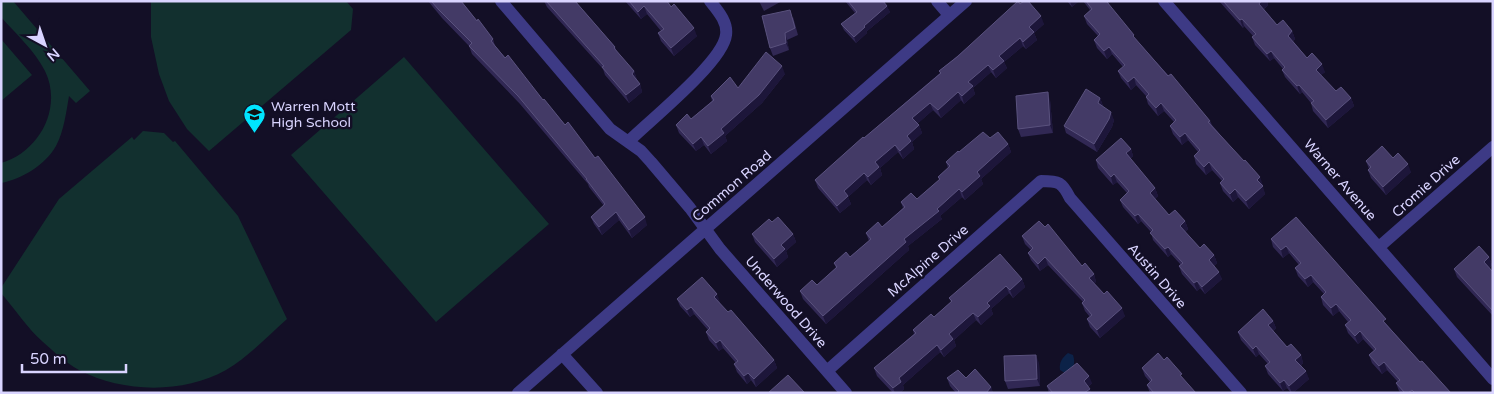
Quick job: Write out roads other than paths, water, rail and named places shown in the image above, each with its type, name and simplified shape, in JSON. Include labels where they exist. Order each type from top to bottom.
[{"type":"street","name":"Underwood Drive","points":[[501,1],[610,128],[641,150],[690,208],[720,249],[846,393]]},
{"type":"street","points":[[628,142],[708,67],[724,44],[727,34],[725,25],[710,1]]},
{"type":"street","points":[[937,1],[949,15]]},
{"type":"street","name":"Common Road","points":[[518,393],[966,1]]},
{"type":"street","name":"Warner Avenue","points":[[1164,1],[1493,379]]},
{"type":"street","name":"Cromie Drive","points":[[1379,247],[1493,146]]},
{"type":"street","name":"McAlpine Drive","points":[[827,371],[1041,181],[1052,181]]},
{"type":"street","name":"Austin Drive","points":[[1052,181],[1060,183],[1070,198],[1241,393]]},
{"type":"street","points":[[562,354],[597,393]]},
{"type":"water","points":[[1068,353],[1073,355],[1074,363],[1068,375],[1060,370],[1060,365],[1061,360]]},
{"type":"place","name":"Warren Mott High School","points":[[255,133]]}]
